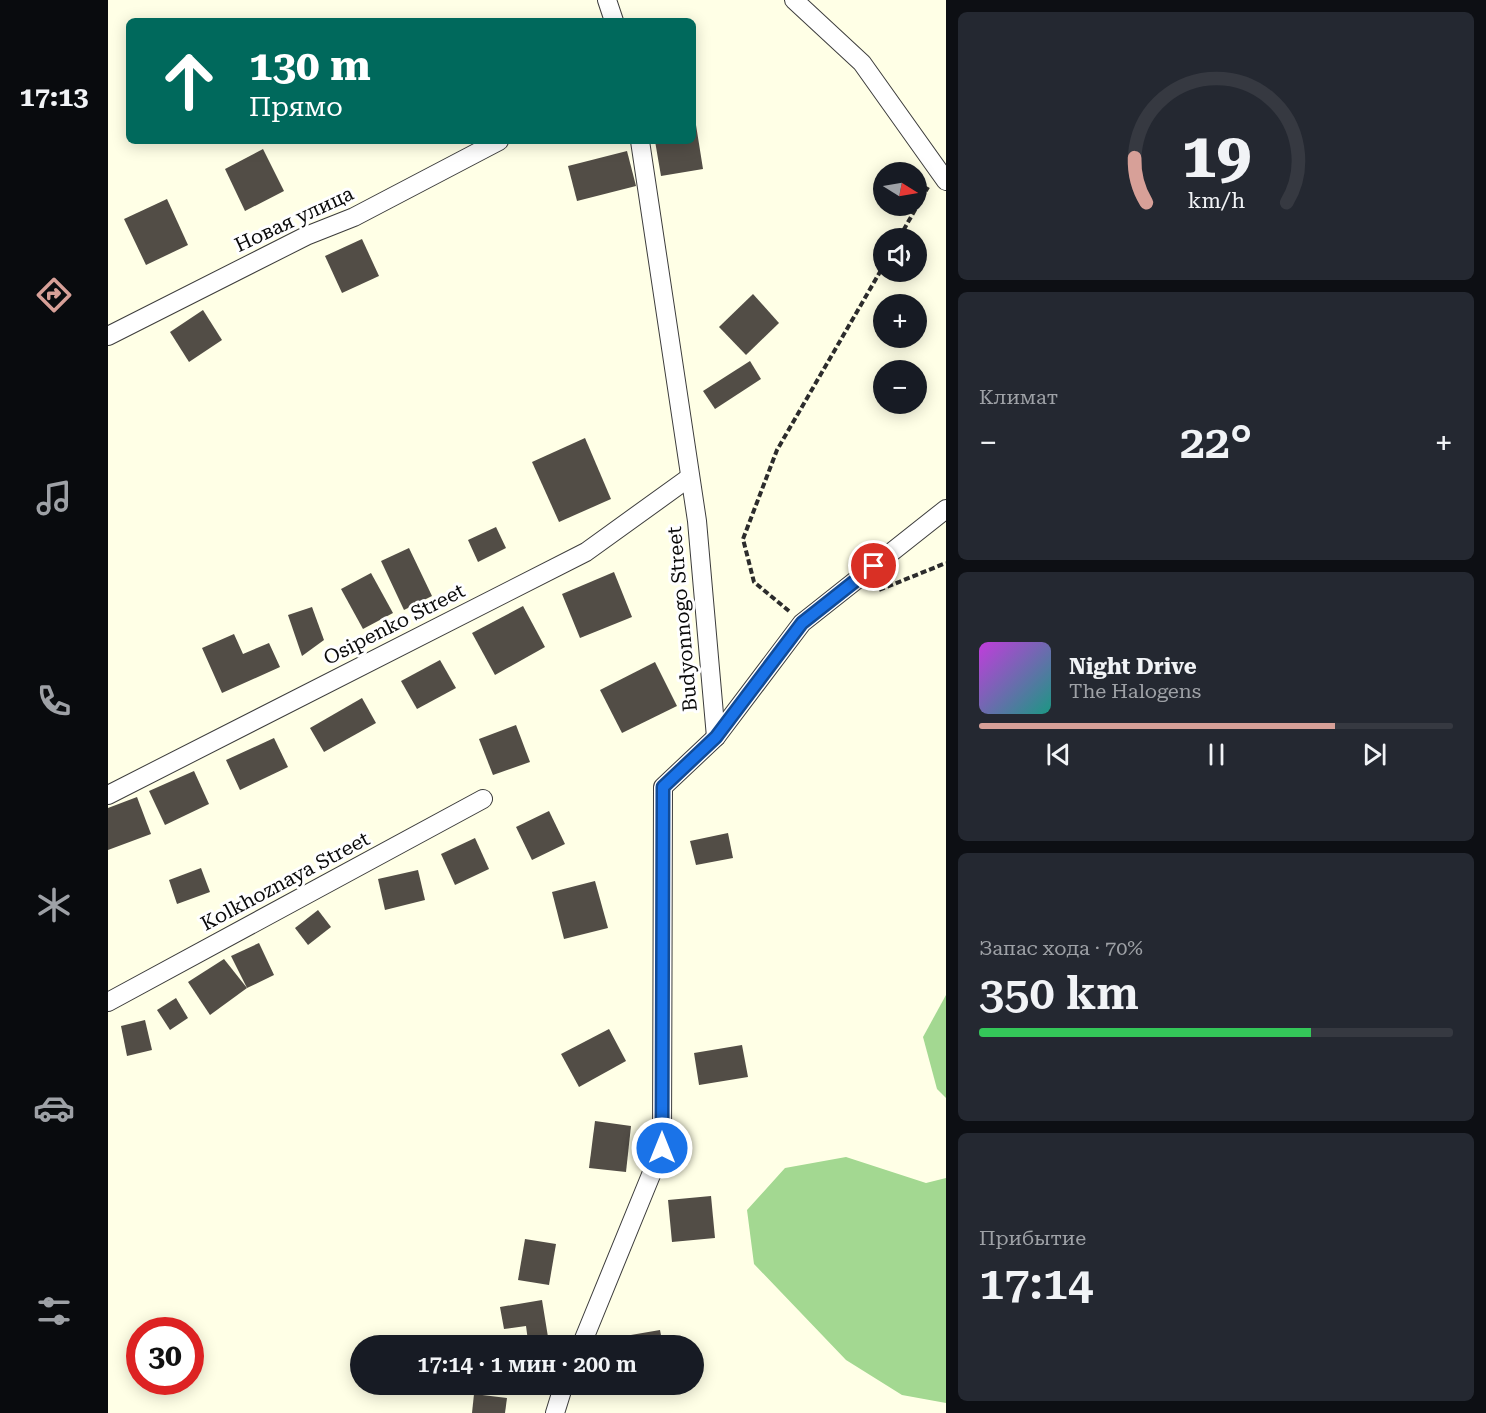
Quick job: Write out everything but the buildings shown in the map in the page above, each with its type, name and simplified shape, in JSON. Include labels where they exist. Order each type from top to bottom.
[{"type":"street","points":[[607,0],[613,18]]},
{"type":"street","points":[[794,0],[862,63],[942,176]]},
{"type":"street","name":"Новая улица","points":[[108,336],[306,236],[354,217],[493,144]]},
{"type":"street","name":"Budyonnogo Street","points":[[640,144],[697,521],[716,737]]},
{"type":"street","name":"Osipenko Street","points":[[108,795],[586,552],[690,477]]},
{"type":"street","points":[[586,1335],[662,1148],[663,787],[716,737],[802,623],[946,509]]},
{"type":"street","name":"Kolkhoznaya Street","points":[[108,1002],[483,799]]},
{"type":"street","points":[[555,1413],[561,1395]]},
{"type":"path","points":[[906,228],[942,176]]},
{"type":"path","points":[[802,623],[754,582],[743,539],[777,450],[874,282]]},
{"type":"path","points":[[878,590],[946,562]]},
{"type":"green space","points":[[946,995],[946,1098],[937,1089],[923,1037]]},
{"type":"green space","points":[[846,1157],[926,1183],[946,1178],[946,1403],[902,1395],[846,1360],[754,1264],[747,1210],[785,1168]]},
{"type":"route","points":[[662,1148],[663,787],[716,737],[802,623],[874,566]]}]
